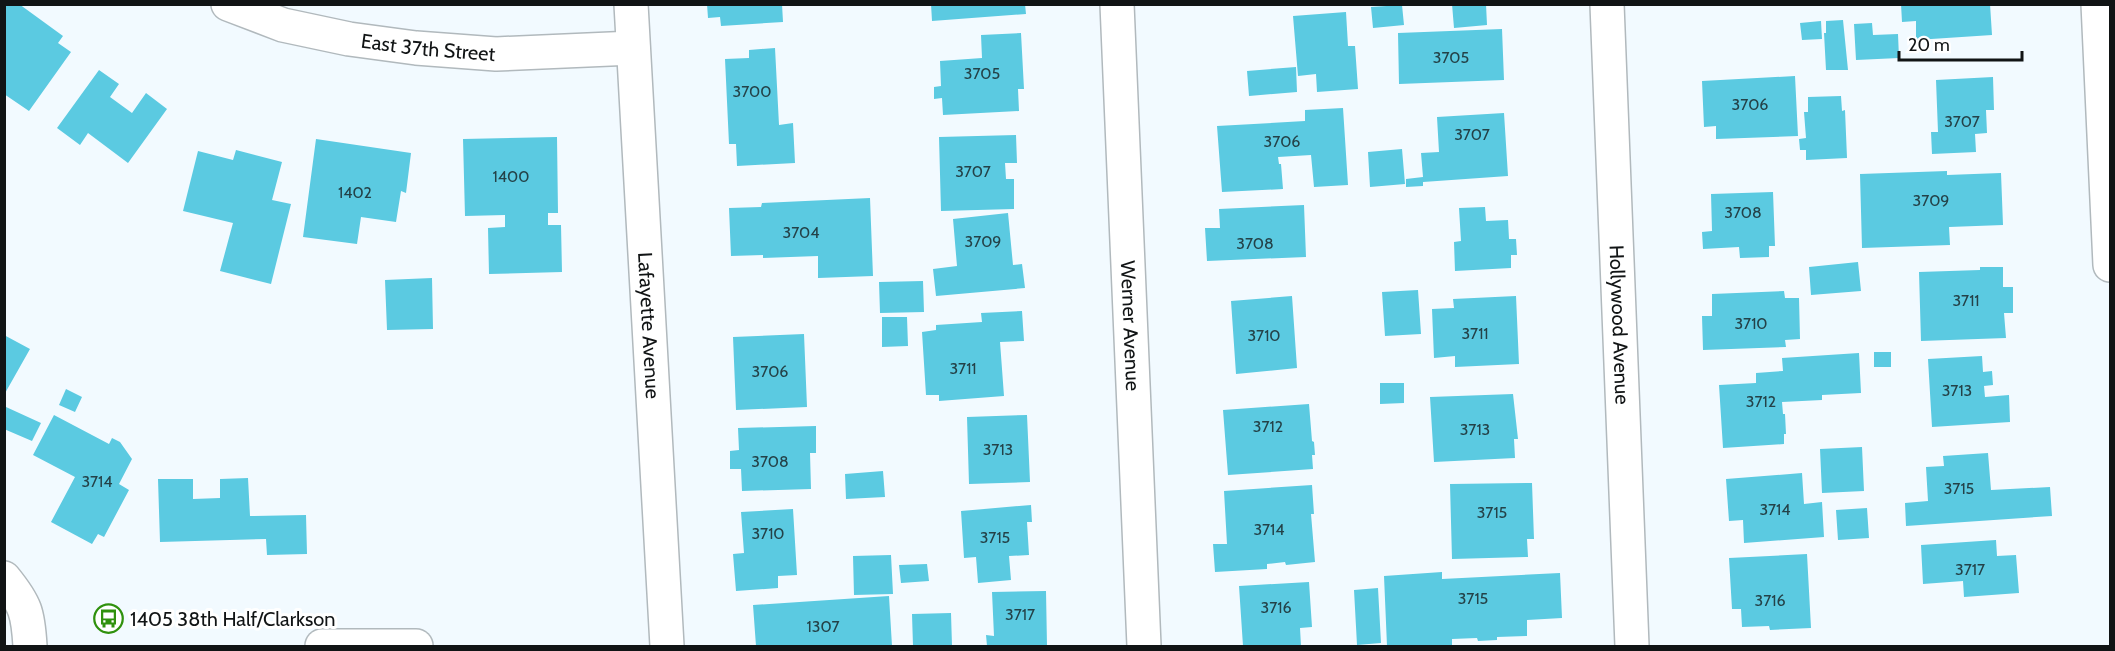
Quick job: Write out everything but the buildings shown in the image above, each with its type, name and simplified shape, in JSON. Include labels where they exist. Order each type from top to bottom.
[{"type":"street","name":"East 37th Street","points":[[228,4],[284,25],[350,39],[416,48],[496,54],[633,48]]},
{"type":"street","name":"Lafayette Avenue","points":[[631,4],[667,646]]},
{"type":"street","name":"Werner Avenue","points":[[1117,4],[1144,646]]},
{"type":"street","name":"Hollywood Avenue","points":[[1607,4],[1632,646]]},
{"type":"street","points":[[2098,4],[2110,265]]},
{"type":"street","points":[[4,578],[21,598],[28,620],[30,646]]},
{"type":"street","points":[[322,646],[416,646]]},
{"type":"place","name":"1405 38th Half/Clarkson","points":[[109,619]]}]
